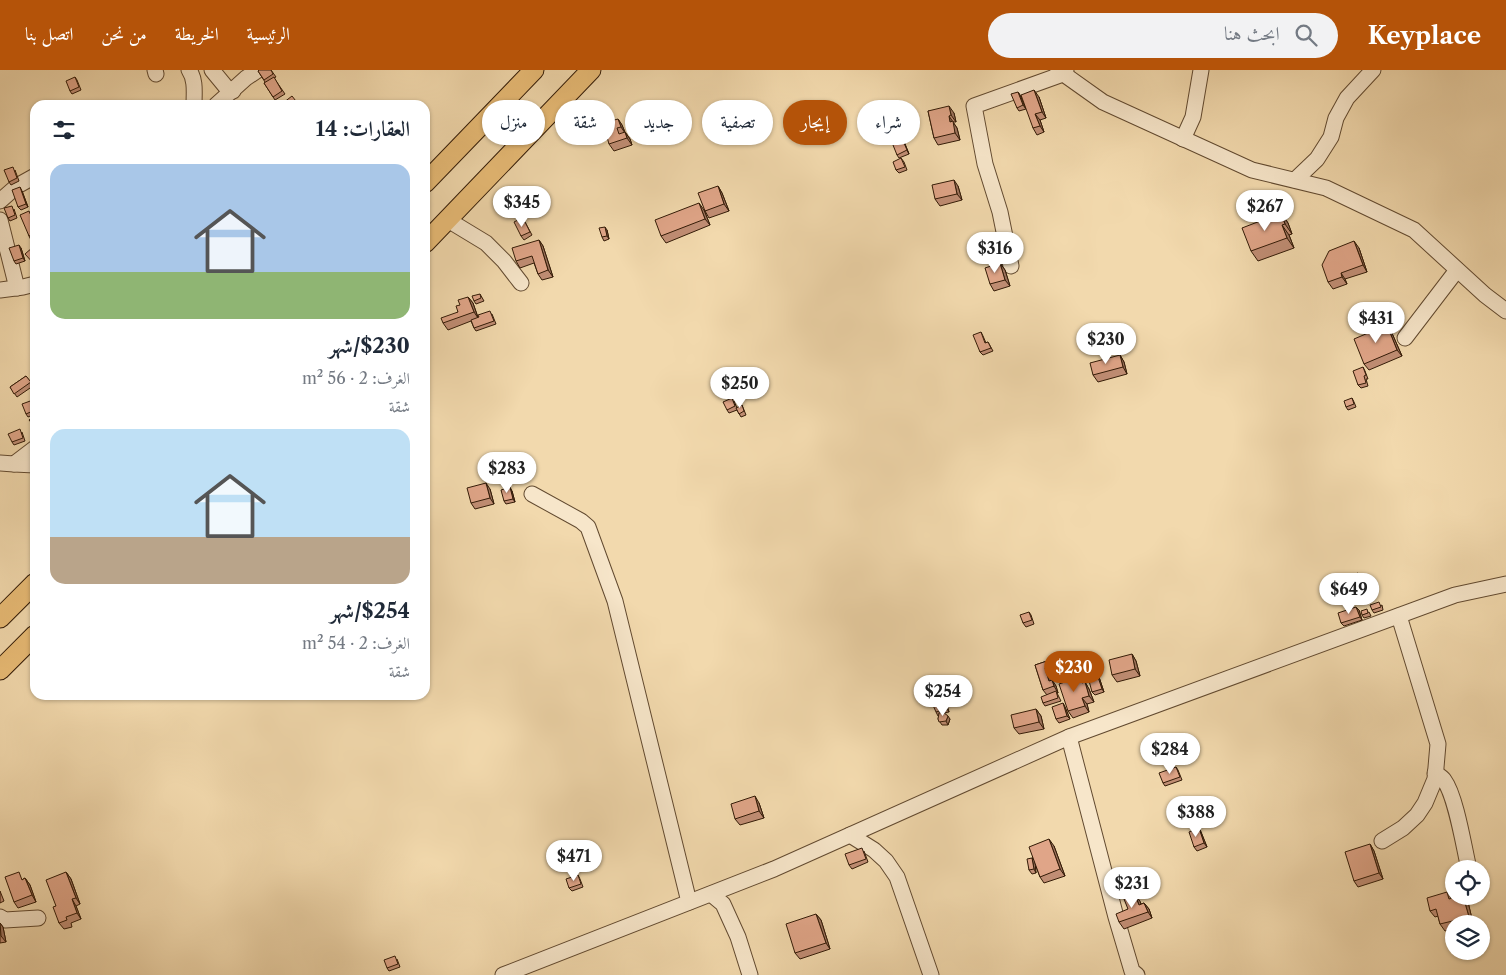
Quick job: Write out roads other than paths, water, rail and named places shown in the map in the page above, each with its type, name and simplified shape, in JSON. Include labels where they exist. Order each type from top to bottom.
[{"type":"main road","points":[[430,178],[534,70]]},
{"type":"main road","points":[[430,238],[591,70]]},
{"type":"main road","points":[[0,618],[30,588]]},
{"type":"main road","points":[[0,670],[30,640]]},
{"type":"street","points":[[189,70],[192,74],[194,100]]},
{"type":"street","points":[[212,70],[226,87],[232,91]]},
{"type":"street","points":[[222,100],[258,70]]},
{"type":"street","points":[[1183,138],[1193,116],[1201,70]]},
{"type":"street","points":[[1294,180],[1317,159],[1331,136],[1336,118],[1347,98],[1373,70]]},
{"type":"street","points":[[1011,266],[1000,212],[985,164],[974,106],[1062,71],[1103,102],[1252,170],[1326,188],[1414,230],[1485,295],[1506,311]]},
{"type":"street","points":[[0,201],[17,186],[30,179]]},
{"type":"street","points":[[0,220],[17,288]]},
{"type":"street","points":[[448,220],[486,243],[504,261],[521,284]]},
{"type":"street","points":[[1405,338],[1457,270]]},
{"type":"street","points":[[0,290],[30,285]]},
{"type":"street","points":[[7,464],[30,451]]},
{"type":"street","points":[[7,464],[30,465]]},
{"type":"street","points":[[532,494],[581,521],[588,527],[615,601],[689,902]]},
{"type":"street","points":[[503,975],[774,869],[1069,737],[1455,595],[1506,584]]},
{"type":"street","points":[[1382,841],[1403,828],[1417,815],[1425,803],[1432,788],[1438,744],[1399,616]]},
{"type":"street","points":[[1069,737],[1116,917],[1134,974]]},
{"type":"street","points":[[1435,773],[1445,781],[1450,793],[1467,860]]},
{"type":"street","points":[[850,835],[874,850],[886,861],[896,876],[931,975]]},
{"type":"street","points":[[711,894],[723,904],[738,937],[750,975]]},
{"type":"street","points":[[0,917],[5,920],[38,918]]}]
